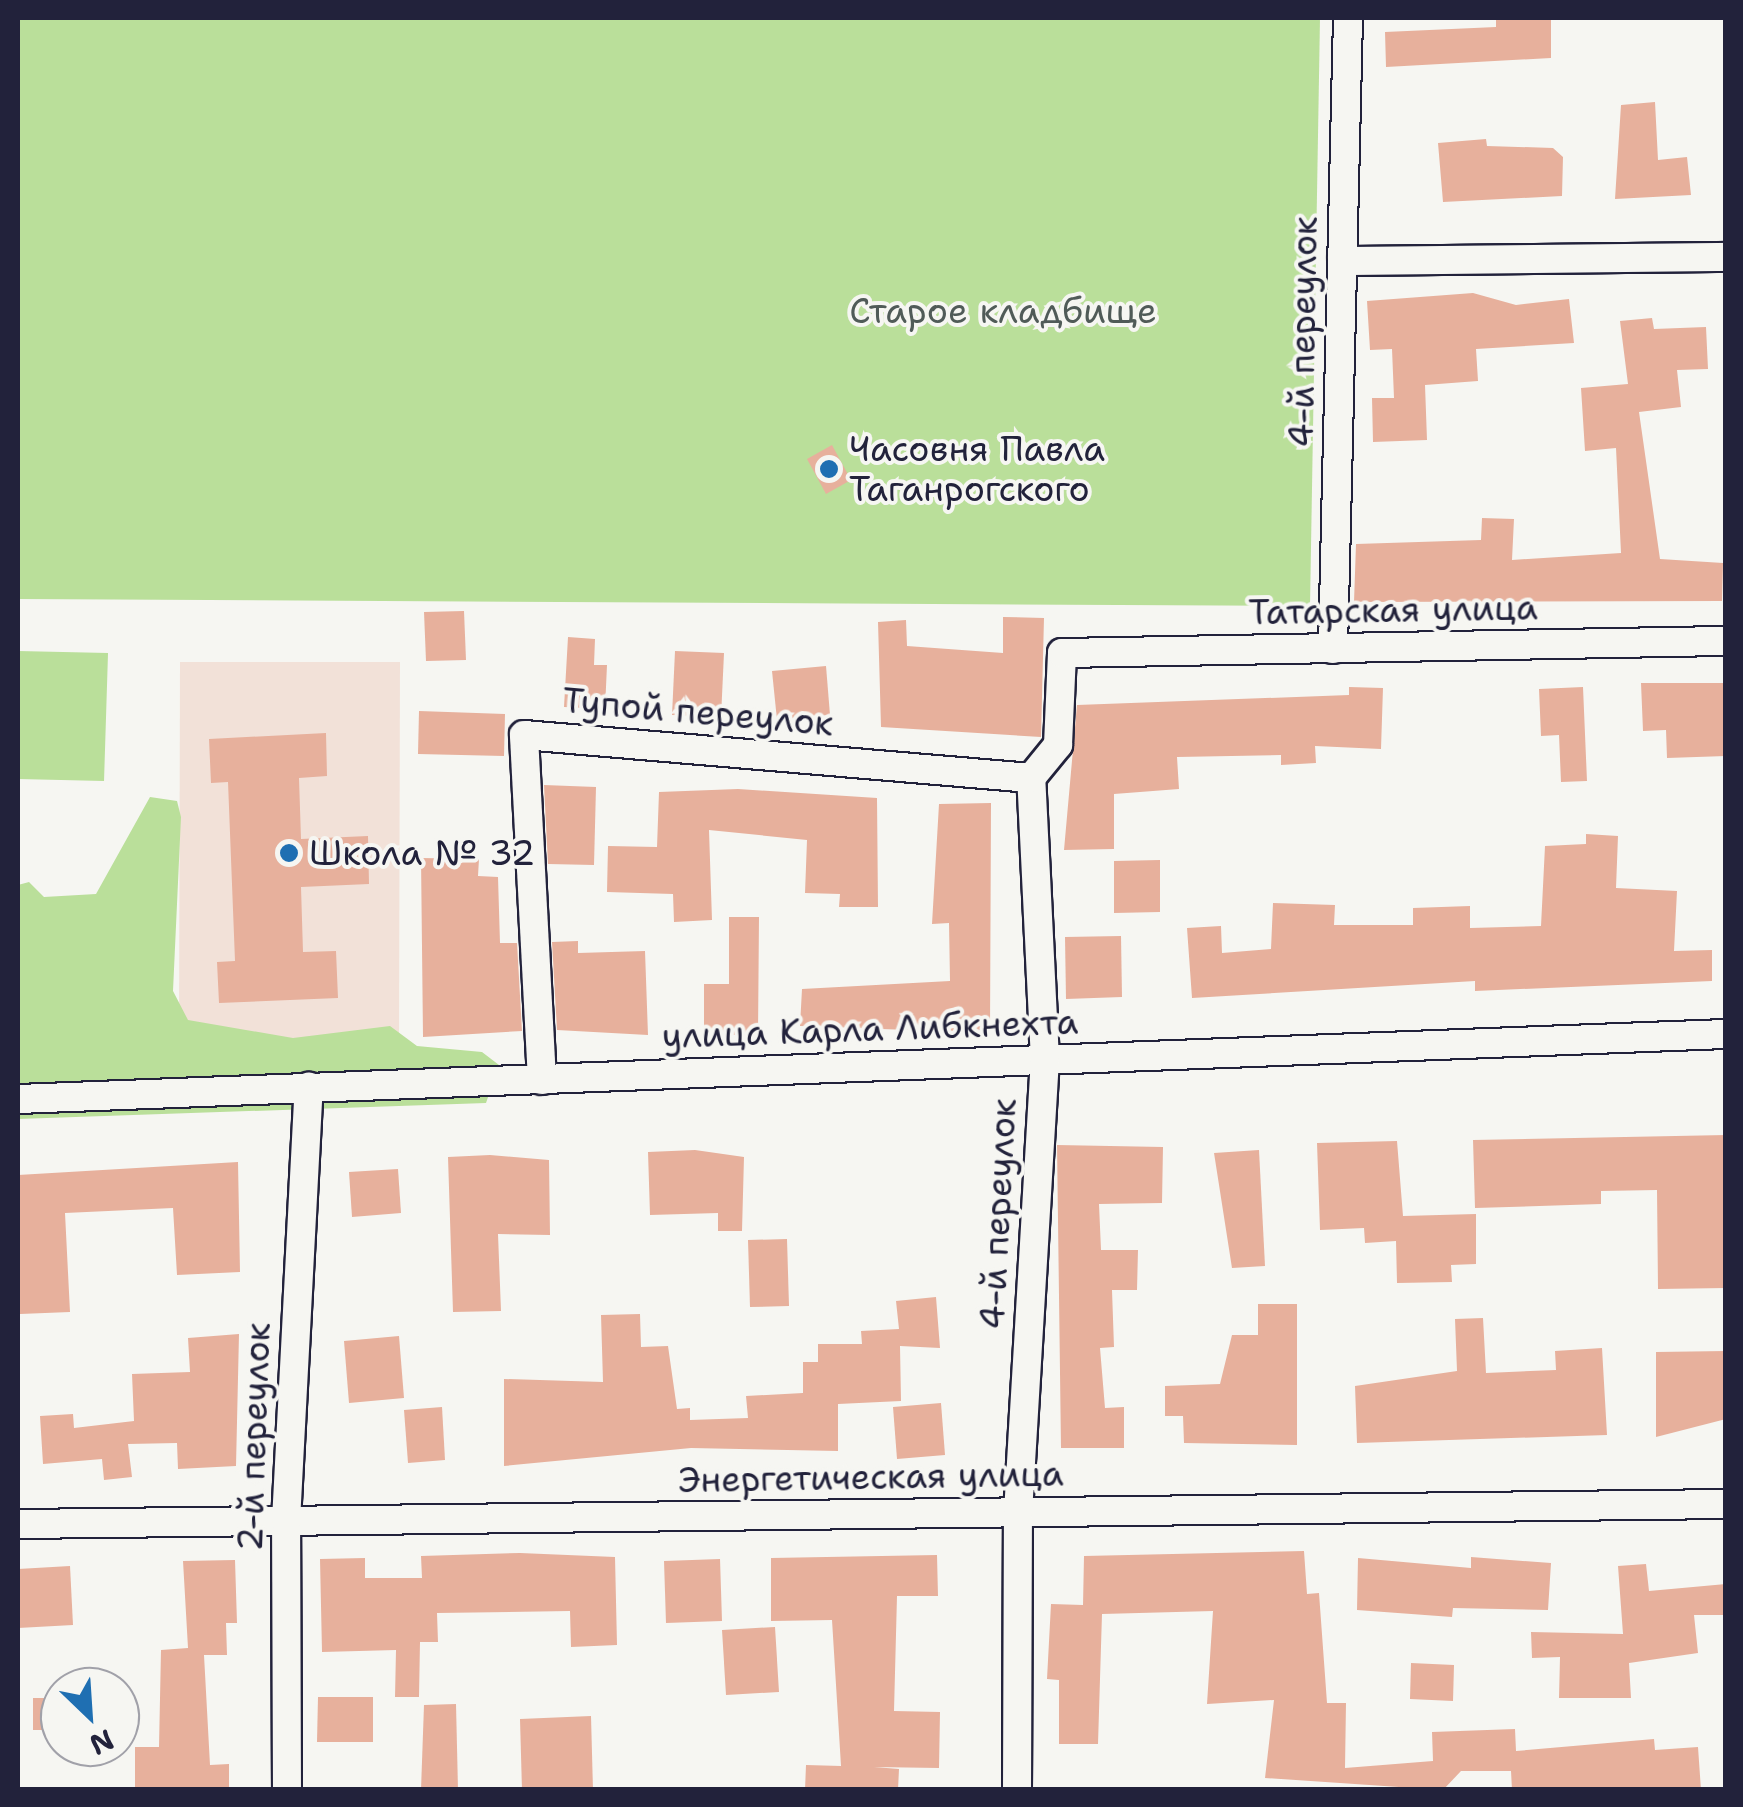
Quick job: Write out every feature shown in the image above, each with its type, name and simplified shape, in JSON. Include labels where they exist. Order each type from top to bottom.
[{"type":"street","name":"4-й переулок","points":[[1333,649],[1348,18]]},
{"type":"street","points":[[1342,261],[1726,256]]},
{"type":"street","name":"Татарская улица","points":[[1031,778],[1058,745],[1062,652],[1726,641]]},
{"type":"street","name":"Тупой переулок","points":[[542,1080],[524,734],[1031,778]]},
{"type":"street","name":"4-й переулок","points":[[1017,1790],[1018,1512],[1046,1060],[1031,778]]},
{"type":"street","name":"улица Карла Либкнехта","points":[[18,1099],[1726,1034]]},
{"type":"street","name":"2-й переулок","points":[[287,1790],[286,1521],[310,1088]]},
{"type":"street","name":"Энергетическая улица","points":[[18,1524],[1726,1504]]},
{"type":"shaded area","name":"Школа № 32","points":[[180,662],[400,662],[399,1043],[179,1043]]},
{"type":"green space","name":"Старое кладбище","points":[[18,18],[1320,18],[1310,606],[18,599]]},
{"type":"green space","points":[[18,651],[108,653],[104,781],[18,779]]},
{"type":"green space","points":[[150,797],[177,801],[181,817],[173,991],[188,1020],[293,1038],[390,1026],[417,1046],[482,1052],[499,1065],[486,1103],[18,1119],[18,885],[29,882],[44,897],[96,894]]},
{"type":"building","points":[[1496,18],[1551,18],[1551,58],[1386,67],[1385,32],[1496,27]]},
{"type":"building","points":[[1655,102],[1658,160],[1687,157],[1691,195],[1615,199],[1621,105]]},
{"type":"building","points":[[1486,139],[1487,146],[1553,148],[1563,157],[1562,196],[1443,202],[1438,143]]},
{"type":"building","points":[[1473,293],[1516,305],[1569,299],[1574,343],[1476,349],[1478,381],[1425,385],[1427,440],[1373,442],[1372,398],[1394,398],[1392,349],[1370,350],[1367,301]]},
{"type":"building","points":[[1652,318],[1654,329],[1706,327],[1708,369],[1677,370],[1681,407],[1639,412],[1660,559],[1723,563],[1722,601],[1354,602],[1356,544],[1481,540],[1482,518],[1514,519],[1512,560],[1621,553],[1616,448],[1585,451],[1581,388],[1628,384],[1620,321]]},
{"type":"building","name":"Часовня Павла Таганрогского","points":[[832,445],[851,480],[826,494],[807,459]]},
{"type":"building","points":[[464,611],[466,660],[426,661],[424,612]]},
{"type":"building","points":[[1003,617],[1044,618],[1041,737],[881,727],[878,622],[906,620],[907,646],[1003,653]]},
{"type":"building","points":[[568,637],[595,639],[594,665],[607,665],[605,709],[564,707]]},
{"type":"building","points":[[675,651],[724,653],[721,717],[672,715]]},
{"type":"building","points":[[826,666],[830,715],[777,720],[772,671]]},
{"type":"building","points":[[1641,683],[1726,683],[1726,756],[1667,758],[1666,730],[1643,731]]},
{"type":"building","points":[[1349,687],[1383,688],[1381,749],[1315,746],[1316,763],[1281,765],[1281,755],[1177,757],[1179,789],[1114,794],[1114,849],[1064,850],[1077,705],[1349,695]]},
{"type":"building","points":[[1583,687],[1587,781],[1561,782],[1559,735],[1541,736],[1539,689]]},
{"type":"building","points":[[419,711],[505,714],[504,756],[418,754]]},
{"type":"building","points":[[326,733],[327,776],[299,778],[301,839],[368,836],[369,884],[301,887],[303,952],[336,951],[338,998],[219,1003],[217,962],[235,961],[228,782],[211,783],[209,739]]},
{"type":"building","points":[[544,785],[596,787],[594,865],[548,864]]},
{"type":"building","points":[[738,789],[877,798],[878,907],[839,907],[840,894],[805,893],[807,840],[709,830],[712,920],[674,922],[673,894],[607,892],[608,846],[657,847],[659,792]]},
{"type":"building","points":[[991,803],[990,1033],[800,1026],[802,989],[950,981],[949,923],[932,924],[939,804]]},
{"type":"building","points":[[1586,834],[1618,836],[1616,888],[1677,891],[1674,951],[1712,950],[1712,981],[1475,991],[1475,981],[1192,998],[1187,928],[1221,926],[1222,953],[1271,949],[1273,903],[1335,905],[1334,925],[1413,925],[1413,908],[1470,906],[1470,928],[1541,926],[1545,846],[1586,844]]},
{"type":"building","points":[[421,858],[479,859],[478,876],[498,877],[500,943],[517,943],[522,1031],[423,1037]]},
{"type":"building","points":[[1160,860],[1160,912],[1114,913],[1114,861]]},
{"type":"building","points":[[729,917],[759,917],[758,1035],[704,1035],[704,984],[729,984]]},
{"type":"building","points":[[1121,936],[1122,997],[1066,999],[1065,937]]},
{"type":"building","points":[[578,941],[578,953],[645,951],[648,1035],[557,1030],[552,942]]},
{"type":"building","points":[[1726,1135],[1726,1288],[1658,1289],[1657,1190],[1601,1191],[1601,1204],[1475,1208],[1473,1140]]},
{"type":"building","points":[[1397,1141],[1403,1216],[1476,1214],[1476,1264],[1451,1265],[1452,1282],[1397,1283],[1396,1241],[1365,1243],[1364,1228],[1320,1230],[1317,1143]]},
{"type":"building","points":[[1057,1145],[1163,1147],[1162,1203],[1099,1204],[1101,1250],[1138,1250],[1137,1290],[1112,1290],[1114,1347],[1100,1348],[1105,1408],[1124,1407],[1124,1448],[1061,1448]]},
{"type":"building","points":[[695,1150],[744,1157],[742,1231],[718,1231],[718,1213],[650,1215],[648,1152]]},
{"type":"building","points":[[1259,1150],[1265,1266],[1232,1268],[1214,1153]]},
{"type":"building","points":[[490,1155],[549,1160],[550,1235],[498,1234],[501,1311],[453,1312],[448,1157]]},
{"type":"building","points":[[238,1162],[240,1272],[177,1275],[173,1208],[65,1213],[70,1312],[20,1314],[18,1175]]},
{"type":"building","points":[[398,1169],[401,1213],[352,1217],[349,1172]]},
{"type":"building","points":[[787,1239],[789,1306],[750,1307],[748,1240]]},
{"type":"building","points":[[936,1297],[940,1348],[900,1346],[901,1401],[838,1404],[838,1451],[691,1448],[504,1466],[504,1379],[603,1382],[601,1315],[640,1314],[641,1347],[668,1346],[677,1409],[690,1408],[690,1420],[748,1418],[746,1396],[803,1393],[803,1362],[818,1362],[818,1344],[862,1344],[861,1331],[899,1329],[896,1301]]},
{"type":"building","points":[[1258,1304],[1297,1304],[1297,1445],[1184,1443],[1183,1416],[1165,1416],[1165,1386],[1220,1384],[1232,1335],[1258,1335]]},
{"type":"building","points":[[1483,1318],[1486,1373],[1556,1370],[1555,1351],[1602,1348],[1607,1435],[1357,1443],[1355,1386],[1457,1371],[1455,1319]]},
{"type":"building","points":[[239,1334],[236,1466],[178,1469],[177,1443],[128,1444],[132,1477],[104,1480],[102,1459],[43,1464],[40,1416],[73,1414],[74,1428],[134,1421],[132,1374],[190,1372],[188,1338]]},
{"type":"building","points":[[399,1336],[404,1398],[349,1403],[344,1341]]},
{"type":"building","points":[[1726,1351],[1726,1419],[1656,1437],[1656,1352]]},
{"type":"building","points":[[941,1403],[945,1455],[897,1459],[893,1407]]},
{"type":"building","points":[[442,1407],[445,1460],[408,1463],[404,1410]]},
{"type":"building","points":[[1304,1551],[1307,1594],[1319,1593],[1327,1703],[1346,1703],[1345,1768],[1433,1761],[1432,1732],[1515,1729],[1516,1751],[1654,1739],[1655,1750],[1698,1747],[1701,1790],[1512,1790],[1511,1771],[1461,1771],[1443,1790],[1265,1778],[1274,1700],[1207,1704],[1213,1611],[1102,1614],[1098,1744],[1059,1744],[1059,1680],[1047,1679],[1051,1604],[1083,1605],[1084,1556]]},
{"type":"building","points":[[520,1553],[615,1557],[617,1645],[571,1647],[570,1611],[437,1613],[438,1642],[420,1642],[419,1697],[395,1697],[396,1650],[322,1652],[320,1559],[365,1558],[365,1578],[422,1578],[421,1556]]},
{"type":"building","points":[[937,1555],[938,1596],[897,1596],[894,1711],[940,1712],[939,1768],[874,1767],[899,1769],[898,1790],[805,1790],[806,1765],[841,1766],[832,1620],[771,1621],[771,1558]]},
{"type":"building","points":[[1471,1557],[1551,1563],[1548,1610],[1453,1608],[1452,1617],[1357,1610],[1358,1558],[1471,1568]]},
{"type":"building","points":[[720,1559],[722,1621],[666,1623],[664,1561]]},
{"type":"building","points":[[235,1560],[237,1623],[226,1623],[227,1655],[204,1655],[210,1765],[229,1764],[229,1790],[135,1790],[140,1747],[159,1747],[161,1650],[188,1648],[183,1561]]},
{"type":"building","points":[[1646,1564],[1649,1591],[1726,1584],[1726,1615],[1694,1615],[1698,1653],[1629,1663],[1631,1698],[1559,1698],[1560,1657],[1532,1658],[1531,1632],[1623,1634],[1618,1566]]},
{"type":"building","points":[[70,1566],[73,1625],[18,1628],[18,1569]]},
{"type":"building","points":[[775,1627],[779,1692],[726,1695],[722,1630]]},
{"type":"building","points":[[1411,1663],[1454,1665],[1453,1701],[1410,1699]]},
{"type":"building","points":[[318,1697],[373,1697],[373,1742],[317,1742]]},
{"type":"building","points":[[33,1698],[40,1698],[40,1730],[33,1730]]},
{"type":"building","points":[[456,1704],[458,1790],[421,1790],[424,1705]]},
{"type":"building","points":[[591,1716],[593,1790],[522,1790],[520,1719]]},
{"type":"place","name":"Часовня Павла Таганрогского","points":[[829,469]]},
{"type":"place","name":"Школа № 32","points":[[289,853]]}]
